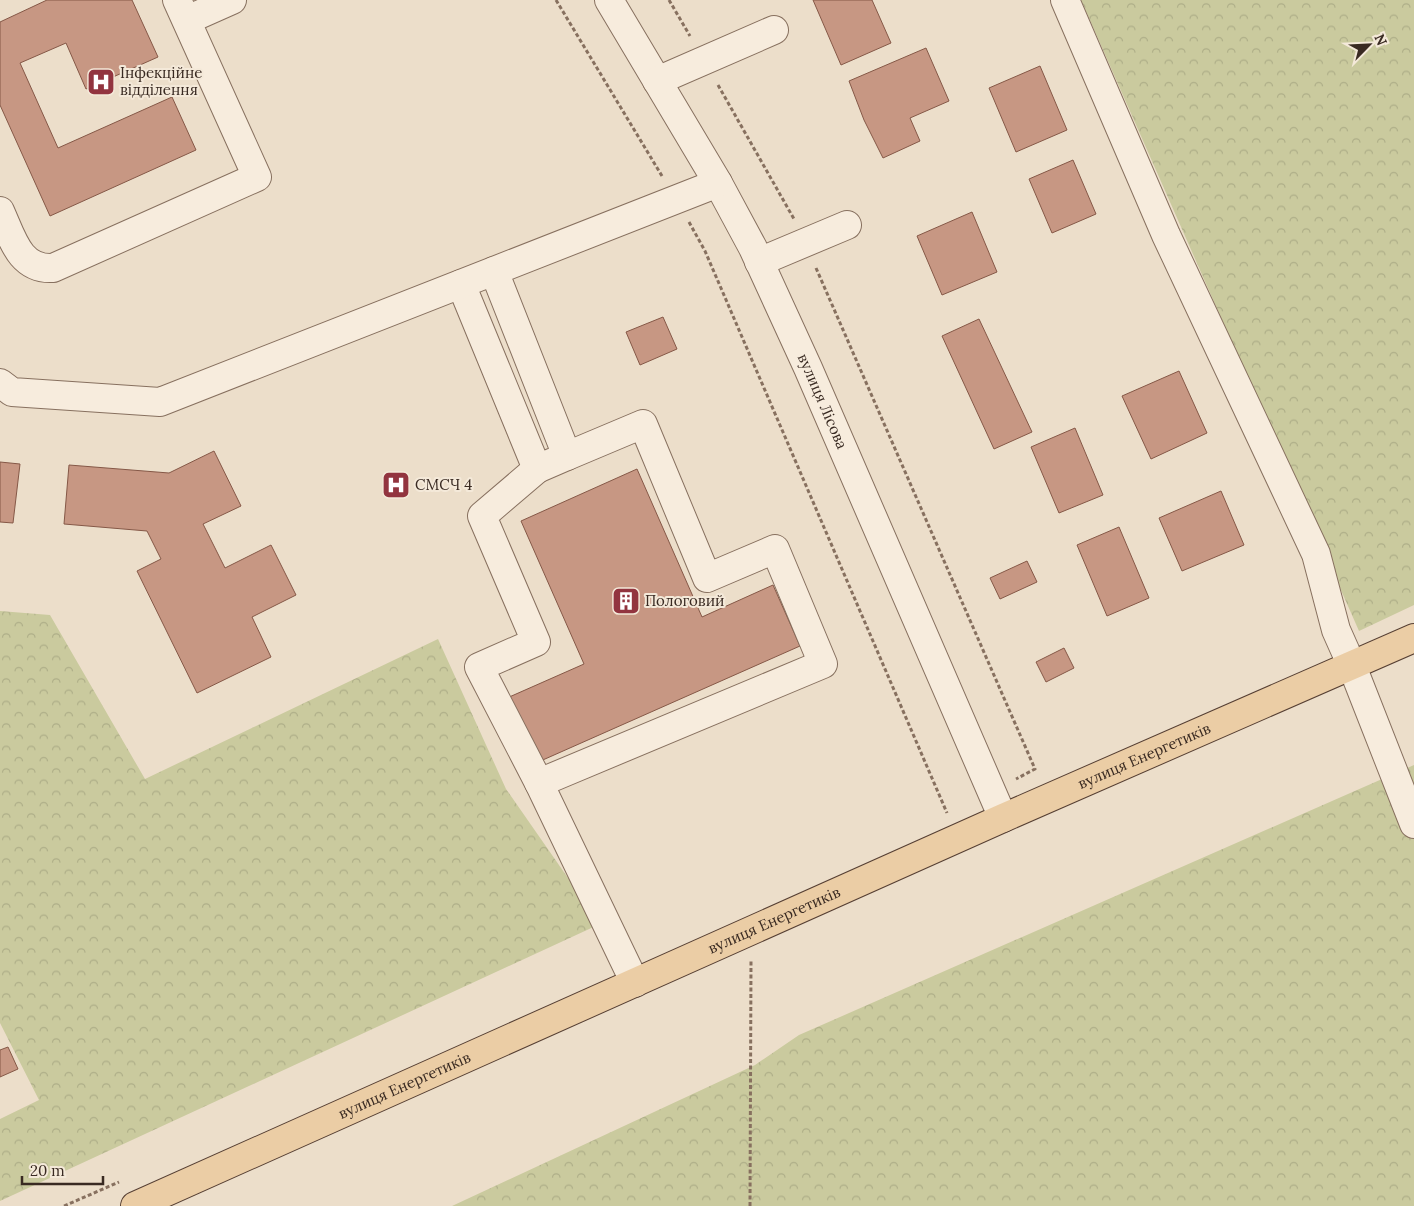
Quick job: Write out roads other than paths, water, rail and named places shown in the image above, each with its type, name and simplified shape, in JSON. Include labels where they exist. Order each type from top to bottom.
[{"type":"main road","name":"вулиця Енергетиків","points":[[135,1206],[1003,818],[1414,638]]},
{"type":"street","points":[[0,211],[23,257],[36,267],[53,268],[257,177],[182,10],[232,0]]},
{"type":"street","name":"вулиця Лісова","points":[[609,0],[718,183],[759,262],[816,386],[1003,818]]},
{"type":"street","points":[[1065,0],[1166,235],[1316,554],[1336,630],[1414,824]]},
{"type":"street","points":[[657,81],[774,30]]},
{"type":"street","points":[[0,383],[12,392],[160,402],[718,183]]},
{"type":"street","points":[[759,262],[847,225]]},
{"type":"street","points":[[494,271],[567,456]]},
{"type":"street","points":[[461,284],[537,469]]},
{"type":"street","points":[[539,783],[823,664],[775,549],[707,578],[643,424],[537,469],[482,516],[536,642],[479,666],[539,783],[635,983]]},
{"type":"place","name":"Інфекційне відділення","points":[[101,82]]},
{"type":"place","name":"СМСЧ 4","points":[[396,485]]},
{"type":"place","name":"Пологовий","points":[[626,601]]}]
